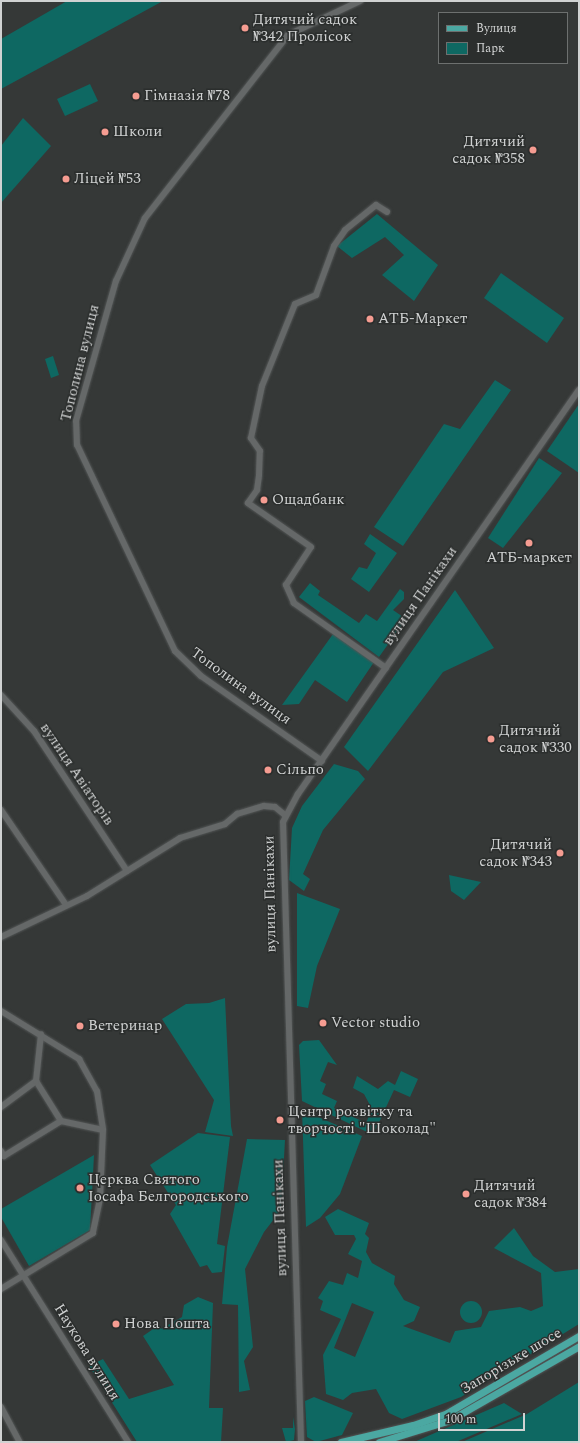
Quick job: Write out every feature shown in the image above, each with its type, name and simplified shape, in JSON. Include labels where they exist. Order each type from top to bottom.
[{"type":"main road","name":"Запорізьке шосе","points":[[341,1442],[428,1421],[487,1392],[579,1336]]},
{"type":"main road","name":"Запорізьке шосе","points":[[379,1442],[431,1428],[491,1399],[579,1346]]},
{"type":"main road","points":[[553,1352],[558,1359]]},
{"type":"main road","points":[[487,1392],[491,1399]]},
{"type":"street","name":"Тополина вулиця","points":[[322,761],[201,676],[175,651],[77,445],[76,421],[116,281],[145,218],[288,35],[360,1]]},
{"type":"street","points":[[386,668],[294,603],[286,585],[311,547],[248,503],[257,490],[259,475],[260,451],[251,438],[262,386],[295,304],[316,296],[334,246],[345,230],[376,205],[387,212]]},
{"type":"street","name":"вулиця Панікахи","points":[[301,1442],[281,830],[286,815],[322,761],[579,390]]},
{"type":"street","name":"вулиця Авіаторів","points":[[1,695],[34,731],[127,871]]},
{"type":"street","points":[[1,937],[66,905],[127,871],[175,841],[225,824],[242,812],[270,805],[286,815]]},
{"type":"street","points":[[1,810],[66,905]]},
{"type":"street","points":[[1,1011],[41,1034],[79,1060],[97,1091],[103,1130],[100,1200],[94,1233],[1,1289]]},
{"type":"street","points":[[41,1034],[36,1081],[61,1121]]},
{"type":"street","points":[[1,1107],[36,1081]]},
{"type":"street","points":[[1,1152],[4,1156],[61,1121],[103,1130]]},
{"type":"street","name":"Наукова вулиця","points":[[1,1240],[128,1442]]},
{"type":"street","points":[[1,1407],[20,1442]]},
{"type":"green space","points":[[67,1],[163,1],[1,89],[1,39]]},
{"type":"green space","points":[[90,84],[98,101],[65,116],[57,99]]},
{"type":"green space","points":[[23,118],[51,146],[1,203],[1,146]]},
{"type":"green space","points":[[377,214],[438,265],[414,301],[382,275],[404,255],[385,237],[352,258],[337,246]]},
{"type":"green space","points":[[501,273],[564,318],[547,343],[484,298]]},
{"type":"green space","points":[[53,356],[59,375],[51,378],[45,359]]},
{"type":"green space","points":[[495,380],[511,390],[403,546],[374,527],[444,424],[460,429]]},
{"type":"green space","points":[[579,404],[579,473],[547,451]]},
{"type":"green space","points":[[539,458],[562,473],[503,548],[488,538]]},
{"type":"green space","points":[[370,534],[397,553],[369,592],[351,579],[359,567],[367,569],[376,553],[364,544]]},
{"type":"green space","points":[[310,583],[320,591],[318,595],[359,623],[366,614],[377,621],[400,589],[404,592],[404,599],[393,610],[406,619],[379,657],[299,597]]},
{"type":"green space","points":[[455,590],[494,648],[443,672],[368,771],[344,747]]},
{"type":"green space","points":[[333,634],[374,662],[347,702],[315,680],[299,704],[282,705]]},
{"type":"green space","points":[[334,764],[358,771],[365,779],[323,830],[303,874],[310,879],[304,891],[289,880],[292,828],[302,806]]},
{"type":"green space","points":[[449,875],[481,882],[464,900],[451,891]]},
{"type":"green space","points":[[297,893],[340,909],[317,966],[308,1008],[297,1006]]},
{"type":"green space","points":[[225,998],[231,1126],[233,1136],[205,1132],[214,1100],[162,1019],[186,1004],[209,1003]]},
{"type":"green space","points":[[319,1040],[337,1065],[328,1062],[320,1081],[326,1084],[322,1094],[337,1101],[334,1108],[366,1123],[372,1109],[364,1094],[353,1088],[357,1076],[378,1089],[388,1081],[395,1085],[401,1071],[418,1079],[410,1097],[394,1090],[376,1129],[367,1132],[302,1101],[299,1045],[303,1041]]},
{"type":"green space","points":[[302,1110],[362,1136],[340,1194],[320,1218],[306,1227]]},
{"type":"green space","points":[[198,1133],[230,1137],[217,1244],[225,1246],[222,1272],[212,1273],[207,1265],[200,1267],[170,1214],[176,1205],[150,1165]]},
{"type":"green space","points":[[247,1139],[285,1140],[281,1210],[264,1232],[245,1269],[253,1347],[244,1361],[250,1390],[239,1392],[238,1305],[222,1304],[227,1247]]},
{"type":"green space","points":[[94,1155],[90,1230],[29,1266],[1,1217],[1,1209]]},
{"type":"green space","points":[[338,1209],[369,1223],[365,1234],[369,1238],[366,1252],[372,1263],[395,1276],[394,1284],[404,1300],[420,1307],[414,1321],[403,1326],[450,1343],[455,1331],[481,1327],[489,1311],[520,1307],[531,1311],[543,1306],[541,1273],[494,1248],[514,1228],[533,1256],[555,1272],[579,1269],[579,1324],[461,1397],[402,1419],[389,1413],[376,1389],[352,1393],[343,1400],[326,1394],[323,1355],[341,1319],[320,1310],[323,1301],[318,1298],[329,1281],[343,1285],[347,1273],[358,1278],[362,1261],[348,1254],[356,1239],[354,1235],[335,1235],[325,1217]],"holes":[[[352,1303],[374,1312],[355,1357],[334,1348]]]},
{"type":"green space","points":[[198,1297],[213,1303],[209,1408],[223,1408],[221,1442],[137,1442],[89,1366],[103,1359],[129,1399],[174,1385],[143,1336],[159,1325],[161,1329],[182,1317],[184,1305]]},
{"type":"green space","points":[[471,1301],[479,1304],[482,1312],[479,1320],[471,1323],[463,1320],[460,1312],[463,1304]]},
{"type":"green space","points":[[579,1382],[579,1442],[462,1442],[527,1414]]},
{"type":"green space","points":[[314,1397],[353,1413],[342,1435],[316,1442],[307,1437],[305,1401]]},
{"type":"green space","points":[[504,1403],[522,1414],[456,1442],[414,1442]]},
{"type":"green space","points":[[293,1417],[295,1429],[294,1440],[286,1442],[282,1428],[293,1428]]},
{"type":"place","name":"Дитячий садок №342 Пролісок","points":[[245,28]]},
{"type":"place","name":"Гімназія №78","points":[[136,96]]},
{"type":"place","name":"Школи","points":[[105,132]]},
{"type":"place","name":"Дитячий садок №358","points":[[533,150]]},
{"type":"place","name":"Ліцей №53","points":[[66,179]]},
{"type":"place","name":"АТБ-Маркет","points":[[370,319]]},
{"type":"place","name":"Ощадбанк","points":[[264,500]]},
{"type":"place","name":"АТБ-маркет","points":[[529,543]]},
{"type":"place","name":"Дитячий садок №330","points":[[491,739]]},
{"type":"place","name":"Сільпо","points":[[268,770]]},
{"type":"place","name":"Дитячий садок №343","points":[[560,853]]},
{"type":"place","name":"Vector studio","points":[[323,1023]]},
{"type":"place","name":"Ветеринар","points":[[80,1026]]},
{"type":"place","name":"Центр розвітку та творчості \"Шоколад\"","points":[[280,1120]]},
{"type":"place","name":"Церква Святого Іосафа Белгородського","points":[[80,1188]]},
{"type":"place","name":"Дитячий садок №384","points":[[466,1194]]},
{"type":"place","name":"Нова Пошта","points":[[116,1324]]}]
